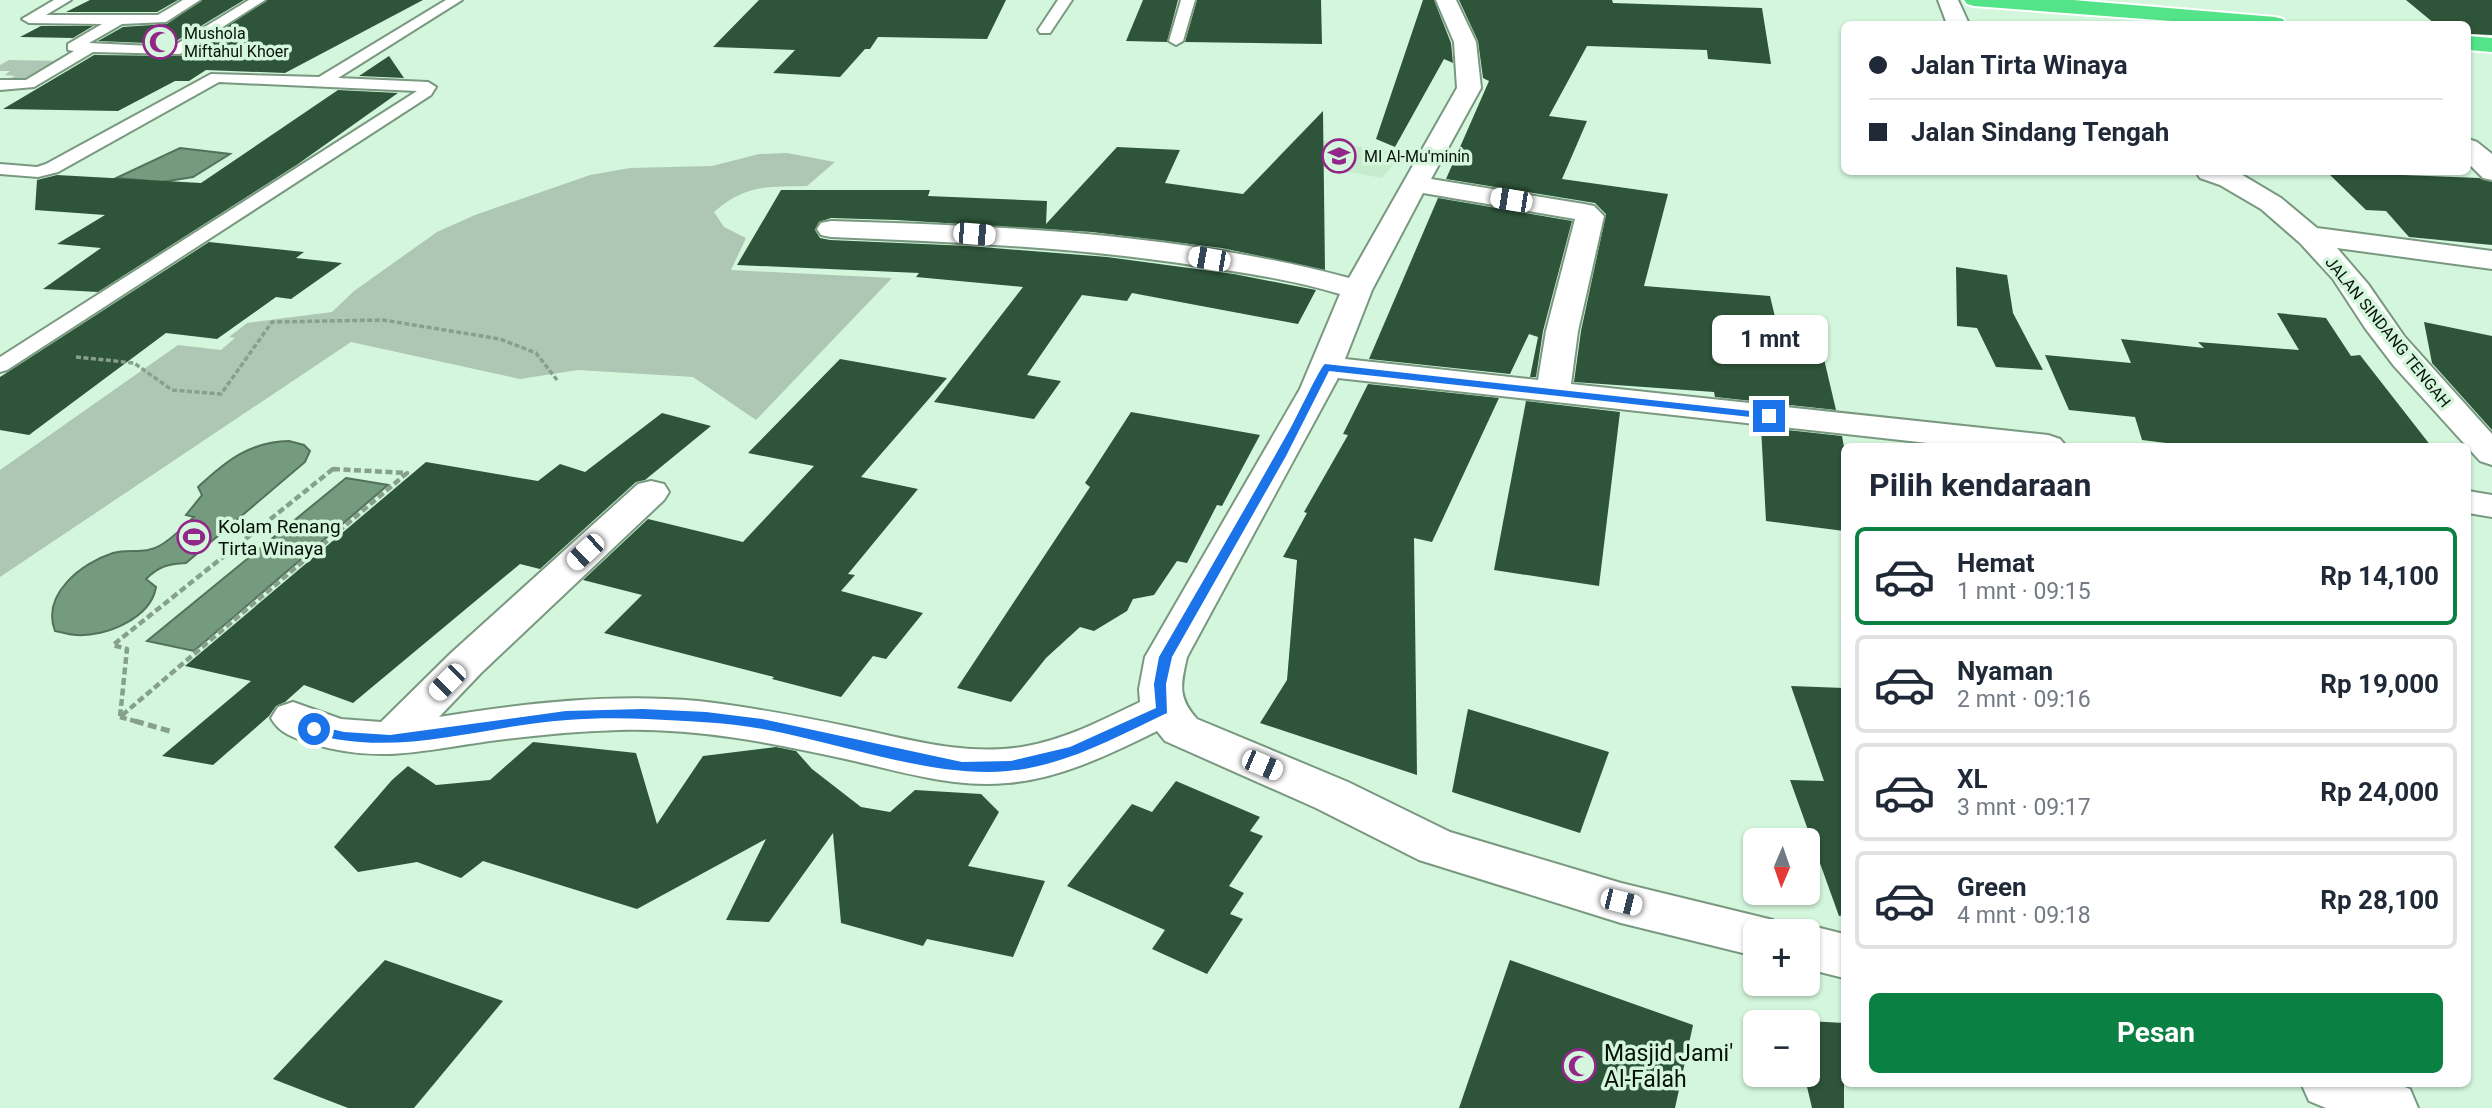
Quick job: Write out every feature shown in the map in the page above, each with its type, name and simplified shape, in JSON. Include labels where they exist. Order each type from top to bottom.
[{"type":"highway","points":[[1974,0],[2111,5],[2249,21]]},
{"type":"highway","points":[[2471,43],[2492,45]]},
{"type":"street","points":[[1446,0],[1461,22],[1471,64],[1469,89],[1357,290],[1317,389],[1166,657],[1160,684],[1163,710],[1181,730],[1332,795],[1436,847],[1621,902],[1743,932]]},
{"type":"street","points":[[1948,0],[1957,21]]},
{"type":"street","points":[[2471,149],[2479,154],[2479,161],[2492,172]]},
{"type":"street","name":"JALAN SINDANG TENGAH","points":[[2216,175],[2245,188],[2308,235],[2357,290],[2377,323],[2437,397],[2492,454]]},
{"type":"street","points":[[1415,184],[1589,214],[1562,331],[1553,392]]},
{"type":"street","points":[[831,229],[953,232],[1169,252],[1325,279],[1357,290]]},
{"type":"street","points":[[2308,235],[2492,260]]},
{"type":"street","points":[[1325,367],[2020,443]]},
{"type":"street","points":[[390,740],[476,654],[652,492]]},
{"type":"street","points":[[2471,502],[2492,506]]},
{"type":"street","points":[[293,718],[314,729],[344,737],[390,740],[566,716],[668,715],[762,724],[962,768],[999,766],[1073,751],[1163,710]]},
{"type":"street","points":[[1820,950],[1841,955]]},
{"type":"street","points":[[2339,1087],[2390,1108]]},
{"type":"lane","points":[[64,0],[29,19],[161,19],[193,0]]},
{"type":"lane","points":[[118,20],[73,47],[176,51],[258,0]]},
{"type":"lane","points":[[323,82],[455,0]]},
{"type":"lane","points":[[1045,30],[1065,0]]},
{"type":"lane","points":[[1176,41],[1188,0]]},
{"type":"lane","points":[[0,85],[29,84],[90,48]]},
{"type":"lane","points":[[0,169],[38,172],[52,168],[216,77],[428,88],[426,92],[0,366]]},
{"type":"path","points":[[23,352],[134,363],[172,390],[221,394],[272,322],[383,320],[499,340],[536,353],[557,380]]},
{"type":"path","points":[[332,469],[407,473],[120,717],[127,649],[113,645],[332,469]]},
{"type":"path","points":[[120,717],[173,732]]},
{"type":"shaded area","points":[[121,20],[222,22],[176,50],[76,47]]},
{"type":"shaded area","points":[[9,60],[65,61],[27,82],[0,84],[15,76],[5,75],[10,71],[0,71],[0,65]]},
{"type":"shaded area","name":"MI Al-Mu'minin","points":[[1298,136],[1402,154],[1382,178],[1276,158]]},
{"type":"shaded area","points":[[180,148],[230,154],[193,177],[162,182],[116,178]]},
{"type":"shaded area","points":[[787,153],[835,162],[807,186],[768,187],[747,192],[736,196],[714,212],[724,227],[746,238],[731,270],[892,278],[756,420],[693,377],[578,370],[520,379],[351,342],[0,577],[0,470],[178,345],[221,350],[235,338],[229,337],[247,323],[332,312],[354,291],[437,232],[475,215],[590,175],[630,168],[712,166],[759,154]]},
{"type":"shaded area","name":"Kolam Renang Tirta Winaya","points":[[289,441],[304,445],[310,451],[305,462],[186,563],[164,566],[146,579],[156,587],[146,608],[125,623],[100,633],[76,635],[55,631],[52,617],[54,605],[59,593],[77,572],[113,553],[149,550],[161,545],[194,517],[186,515],[202,495],[198,487],[218,469],[250,449]]},
{"type":"shaded area","name":"Kolam Renang Tirta Winaya","points":[[346,478],[388,485],[194,651],[147,641]]},
{"type":"building","points":[[90,0],[178,0],[157,12],[66,12]]},
{"type":"building","points":[[202,0],[244,0],[171,44],[98,41],[123,27],[167,24]]},
{"type":"building","points":[[267,0],[423,0],[285,73],[206,70],[189,81],[175,81],[118,111],[3,109],[94,55],[181,56]]},
{"type":"building","points":[[759,0],[1006,0],[987,39],[878,37],[870,49],[865,49],[840,77],[773,73],[795,50],[713,47]]},
{"type":"building","points":[[1143,0],[1178,0],[1167,42],[1126,41]]},
{"type":"building","points":[[1197,0],[1321,0],[1322,44],[1185,42]]},
{"type":"building","points":[[1423,0],[1434,0],[1451,43],[1453,63],[1444,59],[1395,147],[1376,139]]},
{"type":"building","points":[[1459,0],[1612,0],[1613,3],[1762,8],[1771,64],[1708,59],[1707,50],[1587,46],[1549,116],[1587,121],[1562,179],[1668,194],[1644,286],[1770,296],[1776,321],[1816,325],[1836,410],[1715,397],[1714,392],[1574,382],[1581,331],[1606,214],[1595,203],[1446,179],[1489,81],[1483,78],[1478,41]]},
{"type":"building","points":[[2406,0],[2492,0],[2492,35],[2471,34],[2471,21],[2431,21]]},
{"type":"building","points":[[41,26],[93,26],[73,38],[20,37]]},
{"type":"building","points":[[389,56],[404,78],[359,76]]},
{"type":"building","points":[[338,90],[398,93],[298,164],[98,292],[43,289],[101,248],[57,244],[105,215],[35,210],[37,180],[57,175],[201,183]]},
{"type":"building","points":[[1323,111],[1325,270],[1222,248],[1092,232],[896,220],[831,218],[819,222],[815,230],[820,238],[830,240],[969,246],[1107,257],[1234,274],[1316,290],[1298,324],[1132,293],[1127,301],[1082,295],[1027,375],[1061,381],[1034,419],[934,402],[1023,287],[916,277],[919,273],[737,265],[781,190],[930,190],[928,196],[1047,201],[1046,224],[1117,147],[1180,150],[1165,183],[1243,194]]},
{"type":"building","points":[[2330,175],[2479,178],[2492,182],[2492,245],[2409,237],[2386,211],[2366,210]]},
{"type":"building","points":[[1438,198],[1572,221],[1543,331],[1536,377],[1530,377],[1538,337],[1529,334],[1510,374],[1369,359]]},
{"type":"building","points":[[209,242],[304,252],[296,258],[342,263],[291,299],[276,297],[217,339],[166,333],[29,435],[0,430],[0,377]]},
{"type":"building","points":[[1956,267],[2007,275],[2013,313],[2043,370],[1996,367],[1977,328],[1957,326]]},
{"type":"building","points":[[2277,313],[2326,318],[2351,356],[2360,355],[2429,443],[2166,443],[2142,440],[2135,417],[2069,410],[2045,355],[2131,363],[2121,339],[2204,348],[2198,342],[2299,350]]},
{"type":"building","points":[[2424,322],[2492,336],[2492,430],[2432,363]]},
{"type":"building","points":[[840,359],[947,378],[861,477],[918,489],[848,574],[855,575],[841,591],[923,613],[886,659],[873,656],[841,697],[604,633],[642,595],[583,580],[648,519],[743,542],[814,466],[748,453]]},
{"type":"building","points":[[1368,384],[1499,398],[1432,542],[1414,538],[1417,775],[1260,723],[1287,680],[1297,560],[1283,557],[1307,513],[1304,512],[1348,435],[1343,434]]},
{"type":"building","points":[[1526,401],[1620,412],[1599,586],[1494,570]]},
{"type":"building","points":[[1131,412],[1260,435],[1222,506],[1217,505],[1187,563],[1177,561],[1154,595],[1133,599],[1127,611],[1094,631],[1080,627],[1046,658],[1011,702],[957,688],[1090,487],[1085,483]]},
{"type":"building","points":[[662,413],[711,426],[645,480],[636,482],[540,569],[520,564],[353,703],[304,685],[285,702],[276,706],[269,716],[213,765],[162,756],[251,681],[185,666],[426,462],[538,481],[560,464],[585,472]]},
{"type":"building","points":[[1761,427],[1842,436],[1841,531],[1766,521]]},
{"type":"building","points":[[1791,686],[1841,688],[1841,916],[1820,863],[1820,828],[1807,828],[1790,780],[1824,781]]},
{"type":"building","points":[[1468,709],[1609,752],[1580,833],[1452,792]]},
{"type":"building","points":[[533,742],[636,753],[657,824],[703,756],[776,747],[796,751],[812,769],[861,807],[890,812],[915,790],[981,794],[999,812],[968,866],[1045,881],[1013,957],[927,939],[923,946],[841,923],[833,833],[769,922],[726,920],[766,839],[637,909],[483,861],[461,878],[417,862],[358,872],[334,847],[392,780],[408,766],[436,785],[490,780]]},
{"type":"building","points":[[1176,781],[1260,817],[1250,831],[1263,836],[1229,886],[1244,893],[1230,914],[1243,919],[1207,974],[1152,949],[1165,930],[1067,886],[1132,804],[1152,812]]},
{"type":"building","points":[[385,960],[503,1001],[414,1108],[348,1108],[273,1079]]},
{"type":"building","name":"Masjid Jami' Al-Falah","points":[[1510,960],[1693,1025],[1675,1108],[1459,1108]]},
{"type":"building","points":[[1820,1022],[1841,1023],[1841,1087],[1844,1087],[1844,1108],[1812,1108],[1807,1087],[1820,1087]]},
{"type":"place","name":"Mushola Miftahul Khoer","points":[[160,42]]},
{"type":"place","name":"MI Al-Mu'minin","points":[[1339,156]]},
{"type":"place","name":"Kolam Renang Tirta Winaya","points":[[194,537]]},
{"type":"place","name":"Masjid Jami' Al-Falah","points":[[1579,1066]]},
{"type":"route","points":[[314,729],[344,737],[390,740],[566,716],[643,714],[706,717],[762,724],[962,768],[1011,766],[1073,751],[1163,710],[1160,684],[1166,657],[1317,389],[1325,367],[1769,416]]}]
